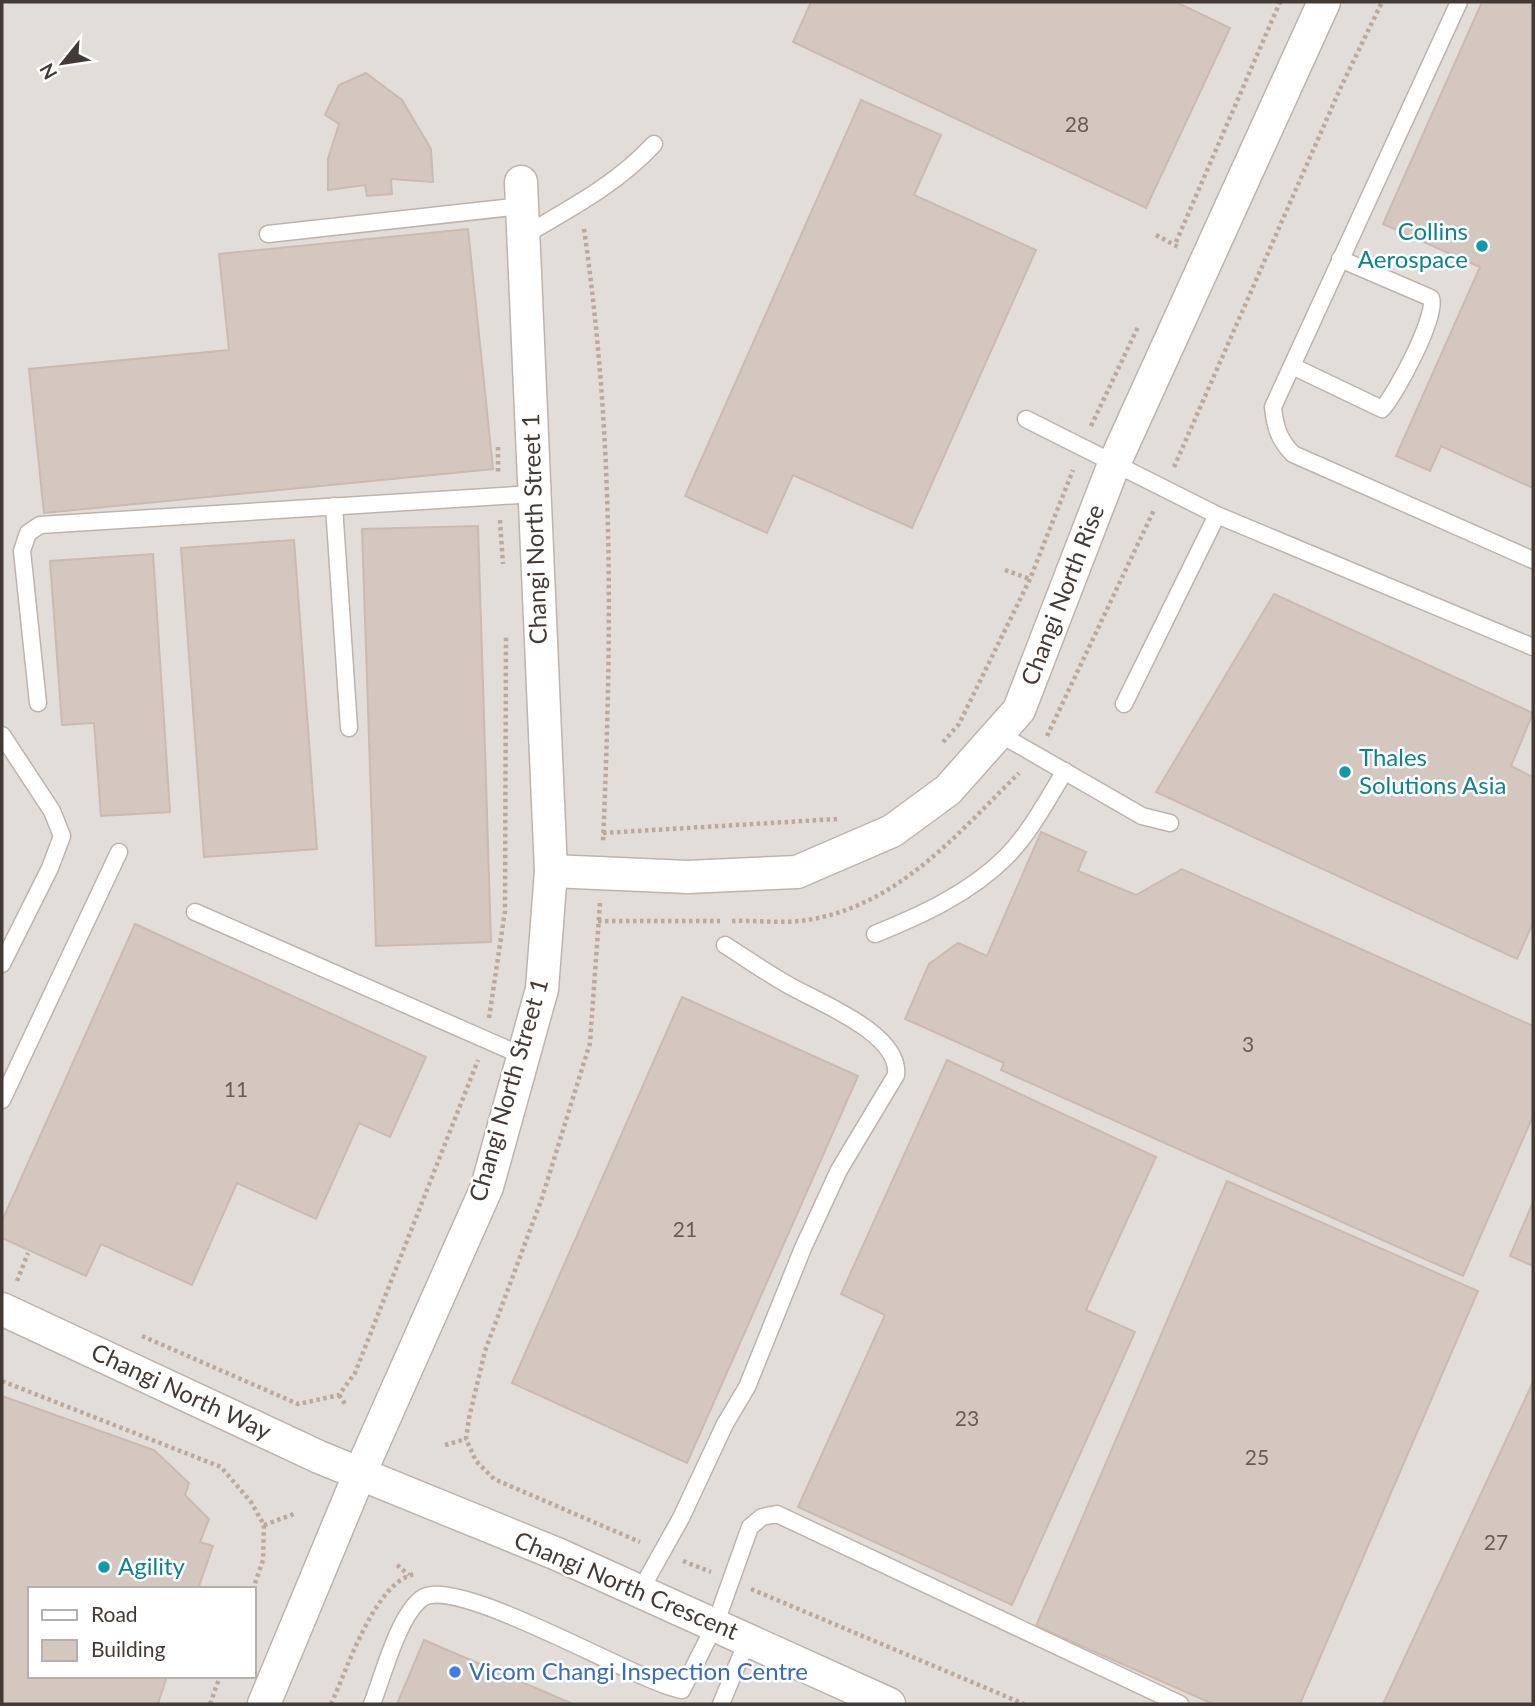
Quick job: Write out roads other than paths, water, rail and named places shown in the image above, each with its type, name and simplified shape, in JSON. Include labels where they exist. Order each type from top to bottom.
[{"type":"street","name":"Changi North Rise","points":[[551,871],[688,877],[797,872],[892,831],[948,790],[999,733],[1019,710],[1114,464],[1324,2]]},
{"type":"street","name":"Changi North Street 1","points":[[264,1704],[360,1474],[486,1187],[542,989],[551,871],[522,208]]},
{"type":"street","name":"Changi North Way","points":[[9,1296],[360,1474]]},
{"type":"street","name":"Changi North Crescent","points":[[360,1474],[557,1554],[889,1704]]},
{"type":"lane","points":[[1458,2],[1273,407],[1275,427],[1282,443],[1293,454],[1533,560]]},
{"type":"lane","points":[[268,234],[580,202],[631,168],[654,144]]},
{"type":"lane","points":[[1292,366],[1382,409],[1422,335],[1433,306],[1431,298],[1340,259]]},
{"type":"lane","points":[[1026,419],[1217,515],[1533,647]]},
{"type":"lane","points":[[38,703],[22,551],[28,533],[40,525],[534,494]]},
{"type":"lane","points":[[334,506],[349,728]]},
{"type":"lane","points":[[1124,704],[1217,515]]},
{"type":"lane","points":[[999,733],[1143,816],[1170,823]]},
{"type":"lane","points":[[2,736],[52,811],[62,836],[50,868],[2,964]]},
{"type":"lane","points":[[875,934],[919,916],[961,893],[1006,857],[1036,818],[1065,771]]},
{"type":"lane","points":[[2,1100],[119,852]]},
{"type":"lane","points":[[195,912],[523,1056]]},
{"type":"lane","points":[[639,1593],[725,1424],[747,1387],[803,1248],[839,1170],[897,1075],[898,1063],[890,1049],[834,1006],[791,987],[726,945]]},
{"type":"lane","points":[[372,1704],[409,1612],[422,1597],[443,1592],[517,1619],[679,1690],[685,1689],[715,1625],[750,1527],[762,1517],[777,1514],[1180,1704]]},
{"type":"lane","points":[[721,1704],[748,1639]]},
{"type":"place","name":"Collins Aerospace","points":[[1482,246]]},
{"type":"place","name":"Thales Solutions Asia","points":[[1345,772]]},
{"type":"place","name":"Agility","points":[[104,1567]]},
{"type":"place","name":"Vicom Changi Inspection Centre","points":[[455,1672]]}]
